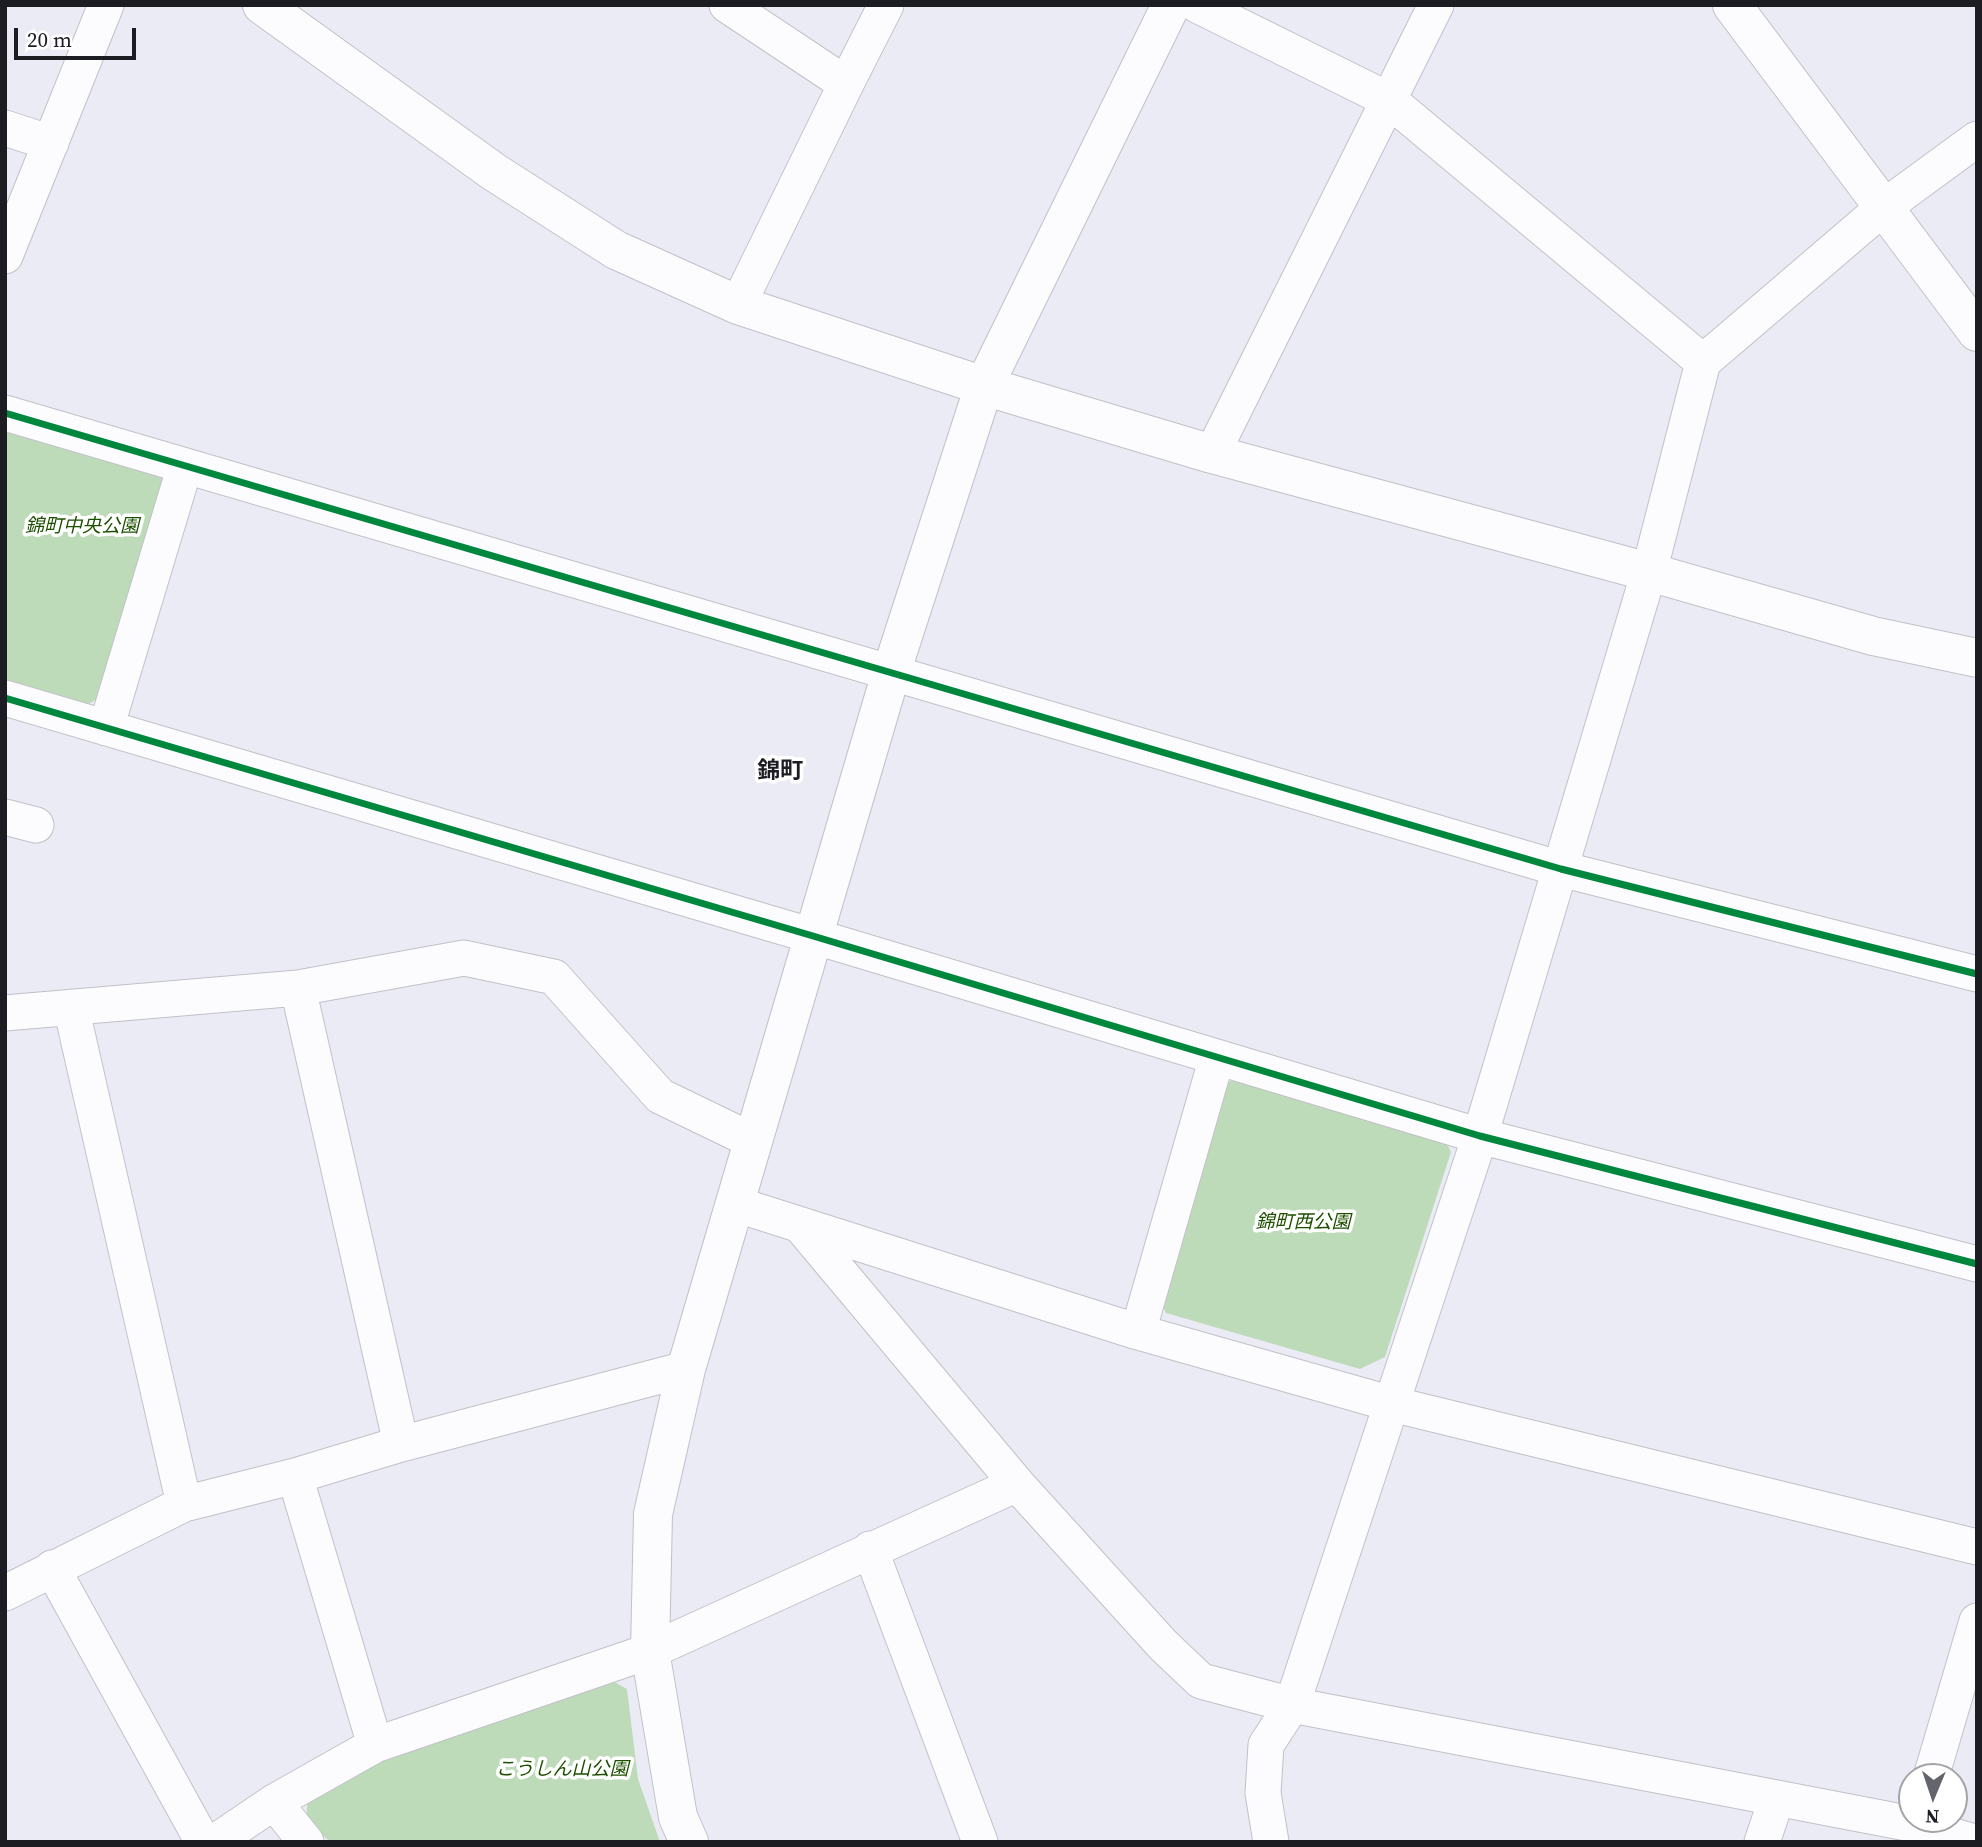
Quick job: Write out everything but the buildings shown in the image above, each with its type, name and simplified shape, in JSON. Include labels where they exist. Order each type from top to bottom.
[{"type":"street","points":[[5,256],[106,5]]},
{"type":"street","points":[[261,5],[494,172],[616,250],[738,305],[984,386],[1212,454],[1649,572],[1873,636],[1977,658]]},
{"type":"street","points":[[727,5],[845,84]]},
{"type":"street","points":[[738,305],[845,84],[887,5]]},
{"type":"street","points":[[689,1842],[678,1817],[650,1651],[653,1514],[686,1369],[891,673],[984,386],[1171,5]]},
{"type":"street","points":[[1197,5],[1389,100],[1703,362]]},
{"type":"street","points":[[1212,454],[1436,5]]},
{"type":"street","points":[[1732,5],[1977,332]]},
{"type":"street","points":[[5,128],[51,143]]},
{"type":"street","points":[[1271,1842],[1263,1793],[1266,1745],[1292,1705],[1480,1136],[1649,572],[1703,362],[1884,207],[1977,139]]},
{"type":"street","points":[[5,413],[1560,869],[1977,974]]},
{"type":"street","points":[[106,728],[185,466]]},
{"type":"street","points":[[5,698],[1480,1136],[1977,1265]]},
{"type":"street","points":[[5,1013],[298,988],[464,958],[554,977],[660,1096],[753,1141]]},
{"type":"street","points":[[298,988],[401,1444]]},
{"type":"street","points":[[71,1007],[184,1504]]},
{"type":"street","points":[[1138,1332],[1216,1057]]},
{"type":"street","points":[[734,1204],[1138,1332],[1392,1404],[1977,1546]]},
{"type":"street","points":[[800,1225],[1017,1484],[1163,1645],[1201,1681],[1292,1705],[1898,1819]]},
{"type":"street","points":[[5,1593],[184,1504],[686,1369]]},
{"type":"street","points":[[295,1476],[375,1745]]},
{"type":"street","points":[[215,1842],[274,1802],[375,1745],[650,1651],[1017,1484]]},
{"type":"street","points":[[870,1549],[980,1842]]},
{"type":"street","points":[[52,1568],[203,1842]]},
{"type":"street","points":[[1935,1763],[1977,1621]]},
{"type":"street","points":[[1762,1842],[1777,1798]]},
{"type":"street","points":[[274,1802],[306,1842]]},
{"type":"street","points":[[1949,1833],[1974,1842]]},
{"type":"green space","name":"錦町中央公園","points":[[5,426],[170,474],[106,693],[89,704],[5,679]]},
{"type":"green space","name":"錦町西公園","points":[[1234,1079],[1442,1134],[1451,1152],[1385,1357],[1360,1369],[1166,1313],[1157,1296],[1217,1089]]},
{"type":"green space","name":"こうしん山公園","points":[[609,1679],[627,1689],[638,1779],[660,1842],[330,1842],[306,1819],[308,1797],[384,1753]]},
{"type":"cycle path","points":[[5,413],[1561,869],[1977,974]]},
{"type":"cycle path","points":[[5,698],[1480,1136],[1977,1264]]},
{"type":"district","name":"錦町","points":[[780,772]]}]
